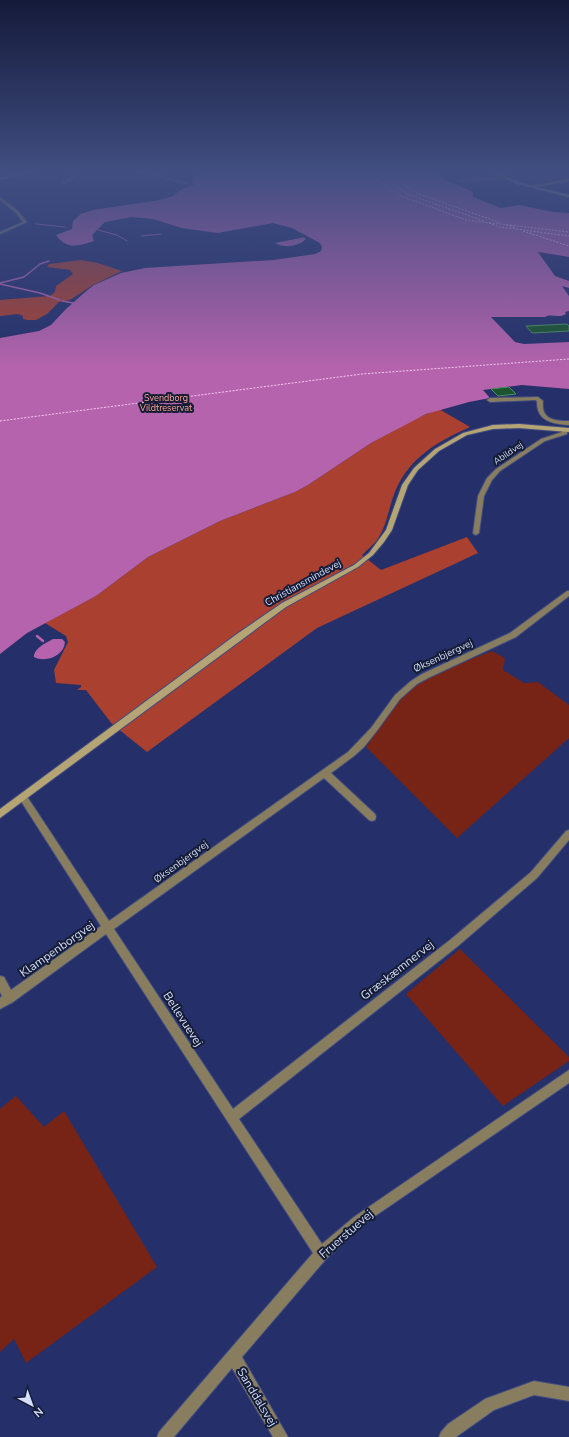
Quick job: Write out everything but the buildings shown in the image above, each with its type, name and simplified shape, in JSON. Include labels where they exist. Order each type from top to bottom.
[{"type":"street","points":[[490,400],[536,398],[540,401],[540,412],[542,415],[555,421],[569,423]]},
{"type":"street","name":"Christiansmindevej","points":[[0,814],[265,618],[284,605],[361,562],[371,554],[389,530],[405,485],[416,469],[437,450],[465,434],[493,427],[519,426],[567,430]]},
{"type":"street","name":"Abildvej","points":[[476,533],[481,496],[489,479],[498,470],[543,440],[564,433],[567,430]]},
{"type":"street","name":"Øksenbjergvej","points":[[108,928],[351,754],[366,739],[391,703],[414,682],[513,635],[569,594]]},
{"type":"street","points":[[324,773],[372,817]]},
{"type":"street","name":"Bellevuevej","points":[[23,798],[321,1254]]},
{"type":"street","name":"Græskæmnervej","points":[[232,1117],[477,923],[534,875],[569,834]]},
{"type":"street","name":"Klampenborgvej","points":[[4,1001],[108,928]]},
{"type":"street","points":[[0,981],[4,1001]]},
{"type":"street","name":"Fruerstuevej","points":[[164,1437],[321,1254],[358,1221],[569,1076]]},
{"type":"street","name":"Sanddalsvej","points":[[233,1356],[281,1437]]},
{"type":"street","points":[[446,1437],[453,1429],[490,1404],[534,1388],[569,1394]]},
{"type":"shaded area","name":"Svendborg Vildtreservat","points":[[58,238],[93,238],[94,241],[73,246]]},
{"type":"shaded area","points":[[301,238],[306,239],[292,246],[283,246],[275,243]]},
{"type":"shaded area","name":"Svendborg Vildtreservat","points":[[311,238],[569,238],[569,257],[538,252],[555,276],[569,281],[569,288],[562,286],[569,296],[569,311],[560,316],[491,317],[515,342],[524,344],[569,342],[569,389],[522,385],[483,390],[490,398],[469,402],[426,414],[371,443],[295,492],[220,521],[148,557],[96,596],[27,633],[0,654],[0,338],[39,331],[51,325],[65,310],[94,285],[121,273],[145,268],[274,260],[315,254],[321,251],[322,247],[320,243]]},
{"type":"shaded area","points":[[81,260],[98,263],[122,271],[93,285],[70,300],[59,302],[47,314],[36,320],[23,319],[23,316],[18,314],[0,316],[0,300],[50,296],[55,292],[56,286],[73,274],[70,270],[47,267],[49,264]]},
{"type":"shaded area","points":[[439,409],[470,427],[449,437],[430,449],[405,473],[393,497],[387,519],[381,533],[375,542],[362,555],[381,570],[467,537],[478,553],[317,628],[147,752],[112,724],[86,690],[77,690],[81,687],[81,685],[56,683],[54,670],[68,642],[66,636],[45,623],[96,596],[148,557],[220,521],[295,492],[371,443],[417,418]]},
{"type":"shaded area","points":[[53,639],[62,639],[65,642],[64,647],[58,654],[49,659],[39,659],[34,657],[38,648]]},
{"type":"shaded area","points":[[492,651],[505,658],[503,670],[524,683],[538,682],[569,705],[569,738],[457,838],[366,747],[392,709],[411,689],[433,675]]},
{"type":"shaded area","points":[[460,949],[569,1057],[569,1061],[503,1106],[406,994]]},
{"type":"shaded area","points":[[16,1096],[44,1127],[64,1111],[157,1267],[26,1363],[14,1339],[0,1352],[0,1109]]},
{"type":"waterway","points":[[122,238],[127,241]]},
{"type":"waterway","points":[[0,283],[24,277],[40,264],[49,261]]},
{"type":"waterway","points":[[0,284],[40,293],[60,300]]},
{"type":"waterway","points":[[62,301],[73,303]]},
{"type":"waterway","points":[[37,636],[43,641]]},
{"type":"ferry route","points":[[545,238],[569,246]]},
{"type":"ferry route","points":[[0,421],[362,374],[569,359]]}]
